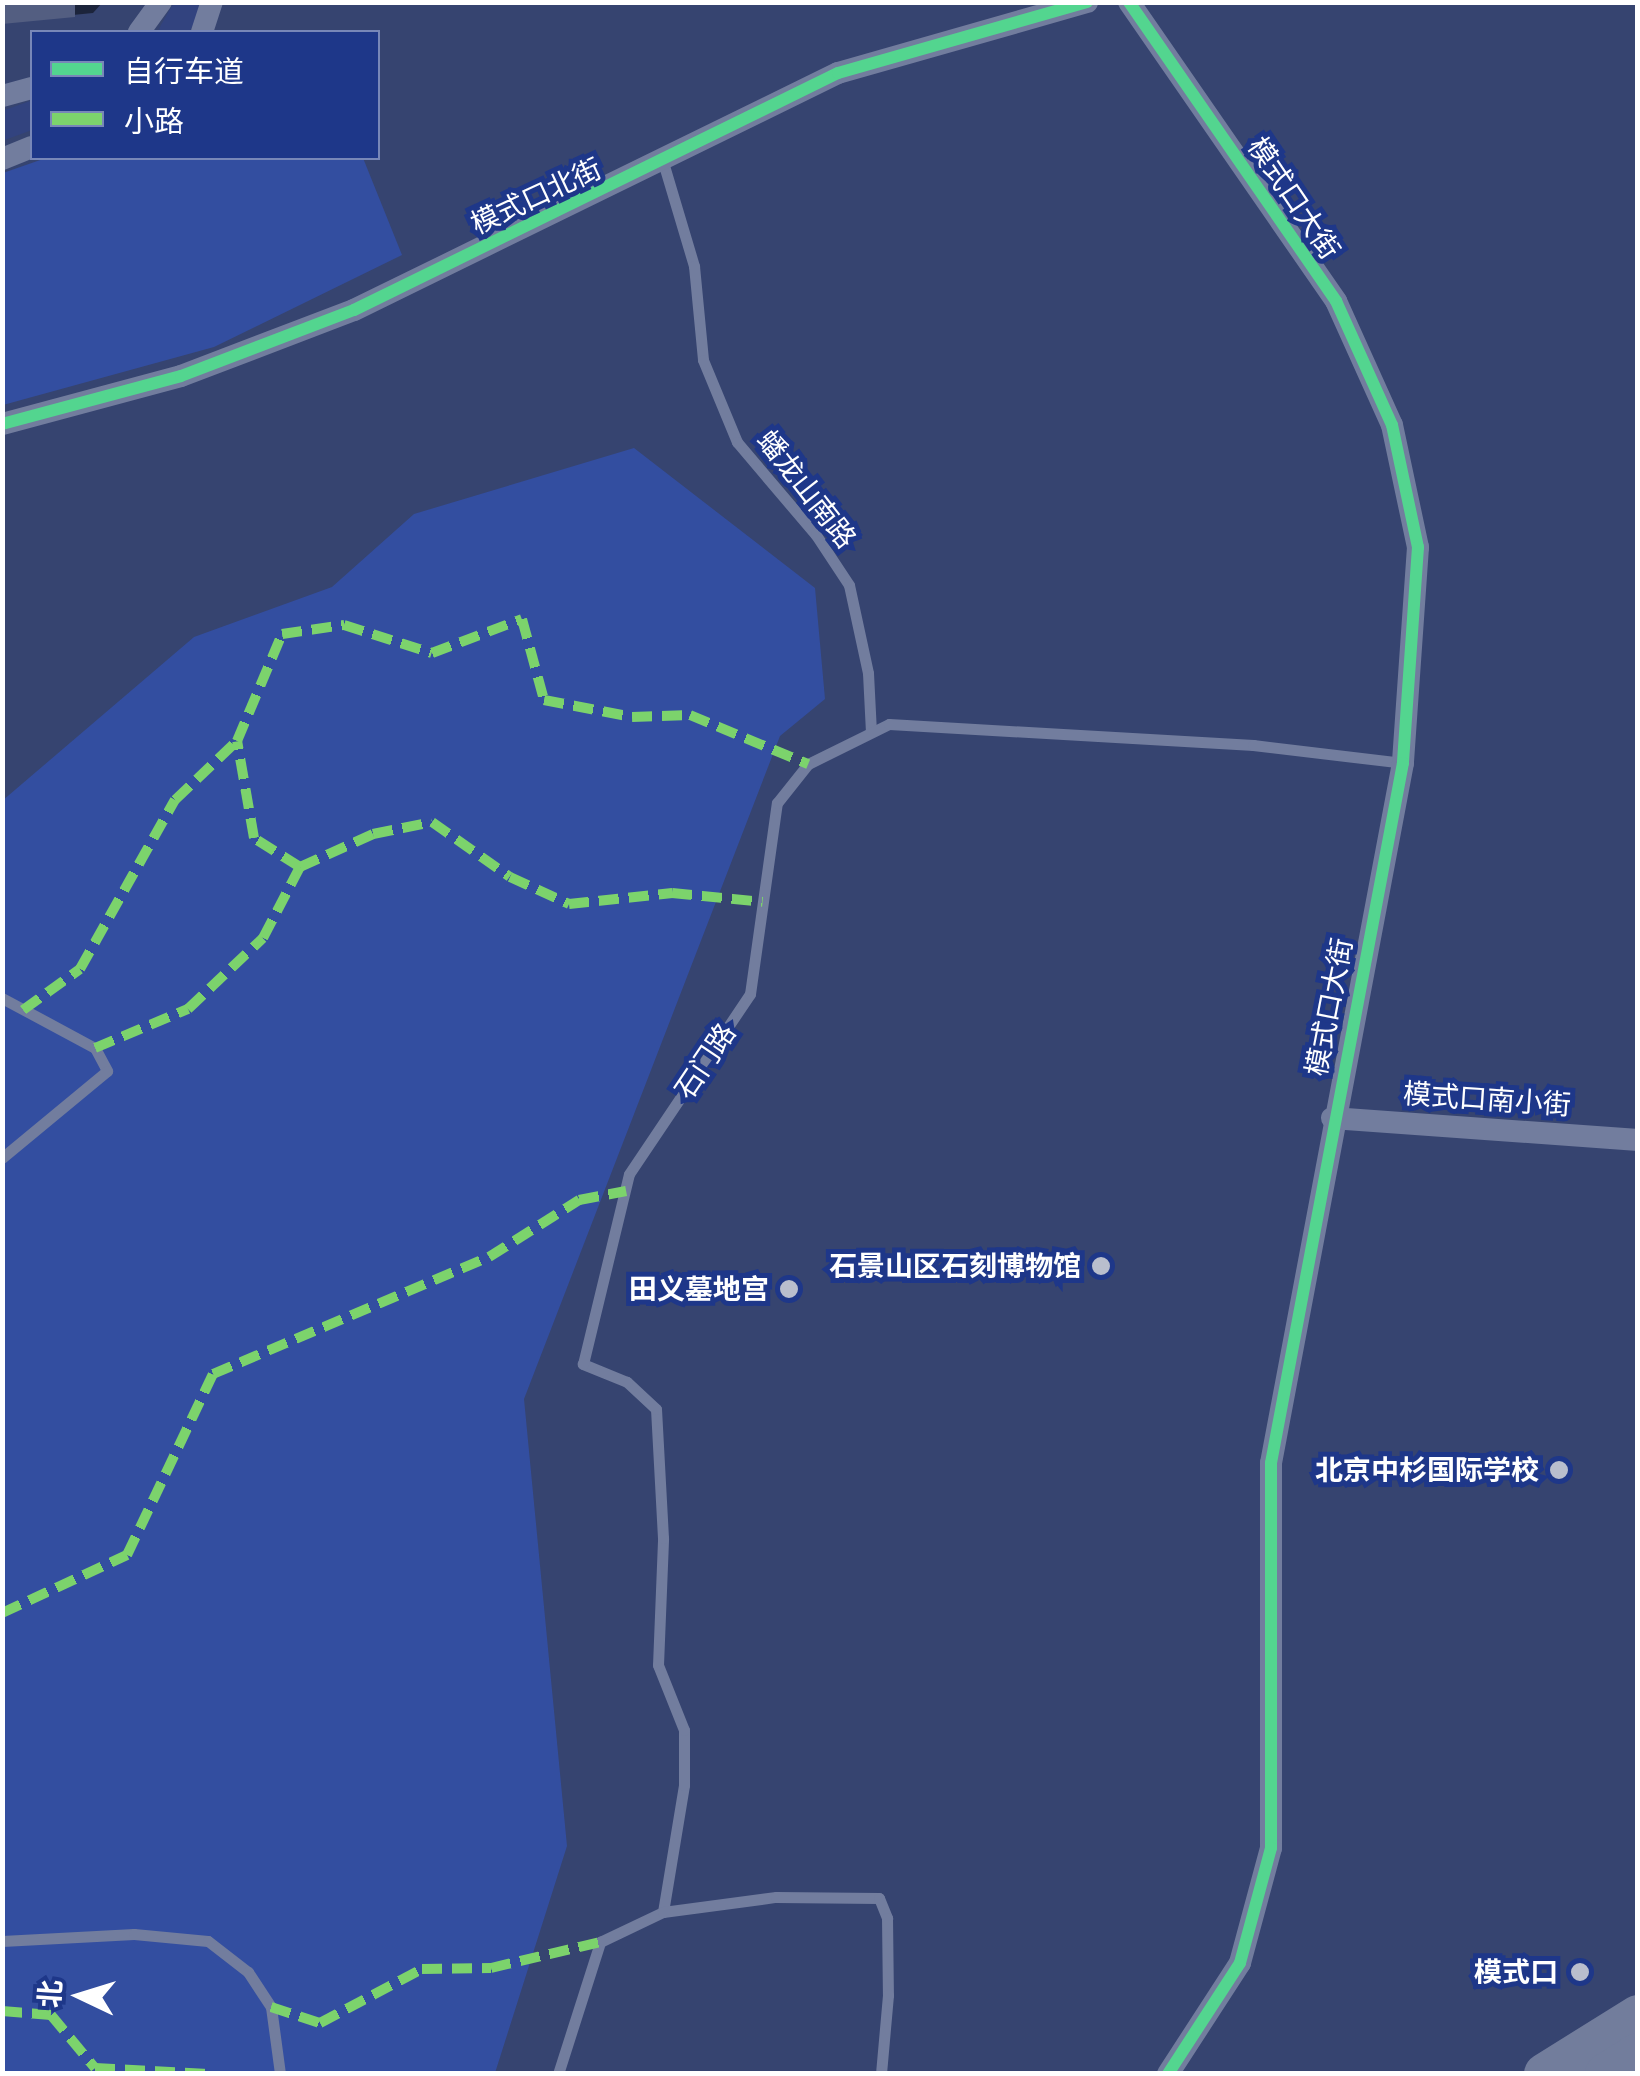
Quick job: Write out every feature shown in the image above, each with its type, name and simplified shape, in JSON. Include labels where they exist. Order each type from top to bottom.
[{"type":"highway","points":[[1544,2074],[1638,2016]]},
{"type":"highway","points":[[1606,2074],[1638,2054]]},
{"type":"street","points":[[140,30],[161,2]]},
{"type":"street","points":[[203,30],[212,2]]},
{"type":"street","name":"模式口北街","points":[[2,424],[181,376],[354,310],[838,73],[1087,2]]},
{"type":"street","name":"模式口大街","points":[[1129,2],[1336,301],[1392,424],[1418,547],[1404,763],[1332,1118],[1271,1463],[1271,1848],[1240,1964],[1168,2074]]},
{"type":"street","points":[[2,96],[30,89]]},
{"type":"street","points":[[2,159],[30,148]]},
{"type":"street","name":"模式口南小街","points":[[1332,1118],[1638,1140]]},
{"type":"lane","name":"蟠龙山南路","points":[[663,162],[694,266],[704,360],[737,442],[816,535],[849,585],[868,673],[871,732]]},
{"type":"lane","name":"石门路","points":[[663,1912],[684,1785],[684,1730],[658,1665],[662,1538],[656,1409],[627,1382],[582,1364],[629,1174],[750,994],[778,803],[808,764],[890,724],[1253,745],[1404,763]]},
{"type":"lane","points":[[2,998],[95,1048],[107,1071],[2,1158]]},
{"type":"lane","points":[[558,2074],[600,1942],[663,1912],[776,1897],[879,1898],[887,1918],[888,1995],[880,2074]]},
{"type":"lane","points":[[2,1941],[134,1934],[208,1941],[248,1972],[271,2007],[280,2074]]},
{"type":"shaded area","points":[[40,160],[364,160],[402,255],[214,347],[3,405],[3,173]]},
{"type":"shaded area","points":[[634,448],[815,588],[825,699],[780,736],[524,1399],[567,1846],[495,2073],[3,2073],[2,801],[194,637],[332,587],[414,514]]},
{"type":"building","points":[[2,2],[75,2],[75,17],[2,24]]},
{"type":"waterway","points":[[174,30],[190,2]]},
{"type":"waterway","points":[[2,126],[30,116]]},
{"type":"marked path","points":[[300,867],[254,838],[237,741],[282,634],[344,625],[432,653],[522,619],[544,700],[632,717],[690,715],[808,764]]},
{"type":"marked path","points":[[23,1010],[80,969],[175,800],[237,741]]},
{"type":"marked path","points":[[95,1048],[188,1009],[263,938],[300,867],[373,834],[432,822],[510,877],[569,904],[672,893],[763,902]]},
{"type":"marked path","points":[[2,1613],[127,1555],[213,1374],[489,1257],[579,1200],[626,1191]]},
{"type":"marked path","points":[[271,2007],[320,2023],[422,1969],[491,1968],[600,1942]]},
{"type":"marked path","points":[[2,2011],[51,2015],[95,2068],[208,2074]]},
{"type":"cycle path","points":[[2,424],[181,376],[354,310],[838,73],[1087,2]]},
{"type":"cycle path","points":[[1129,2],[1336,301],[1392,425],[1418,547],[1403,763],[1271,1463],[1271,1848],[1240,1963],[1168,2074]]},
{"type":"place","name":"石景山区石刻博物馆","points":[[1101,1266]]},
{"type":"place","name":"田义墓地宫","points":[[789,1289]]},
{"type":"place","name":"北京中杉国际学校","points":[[1559,1470]]},
{"type":"place","name":"模式口","points":[[1580,1972]]}]
